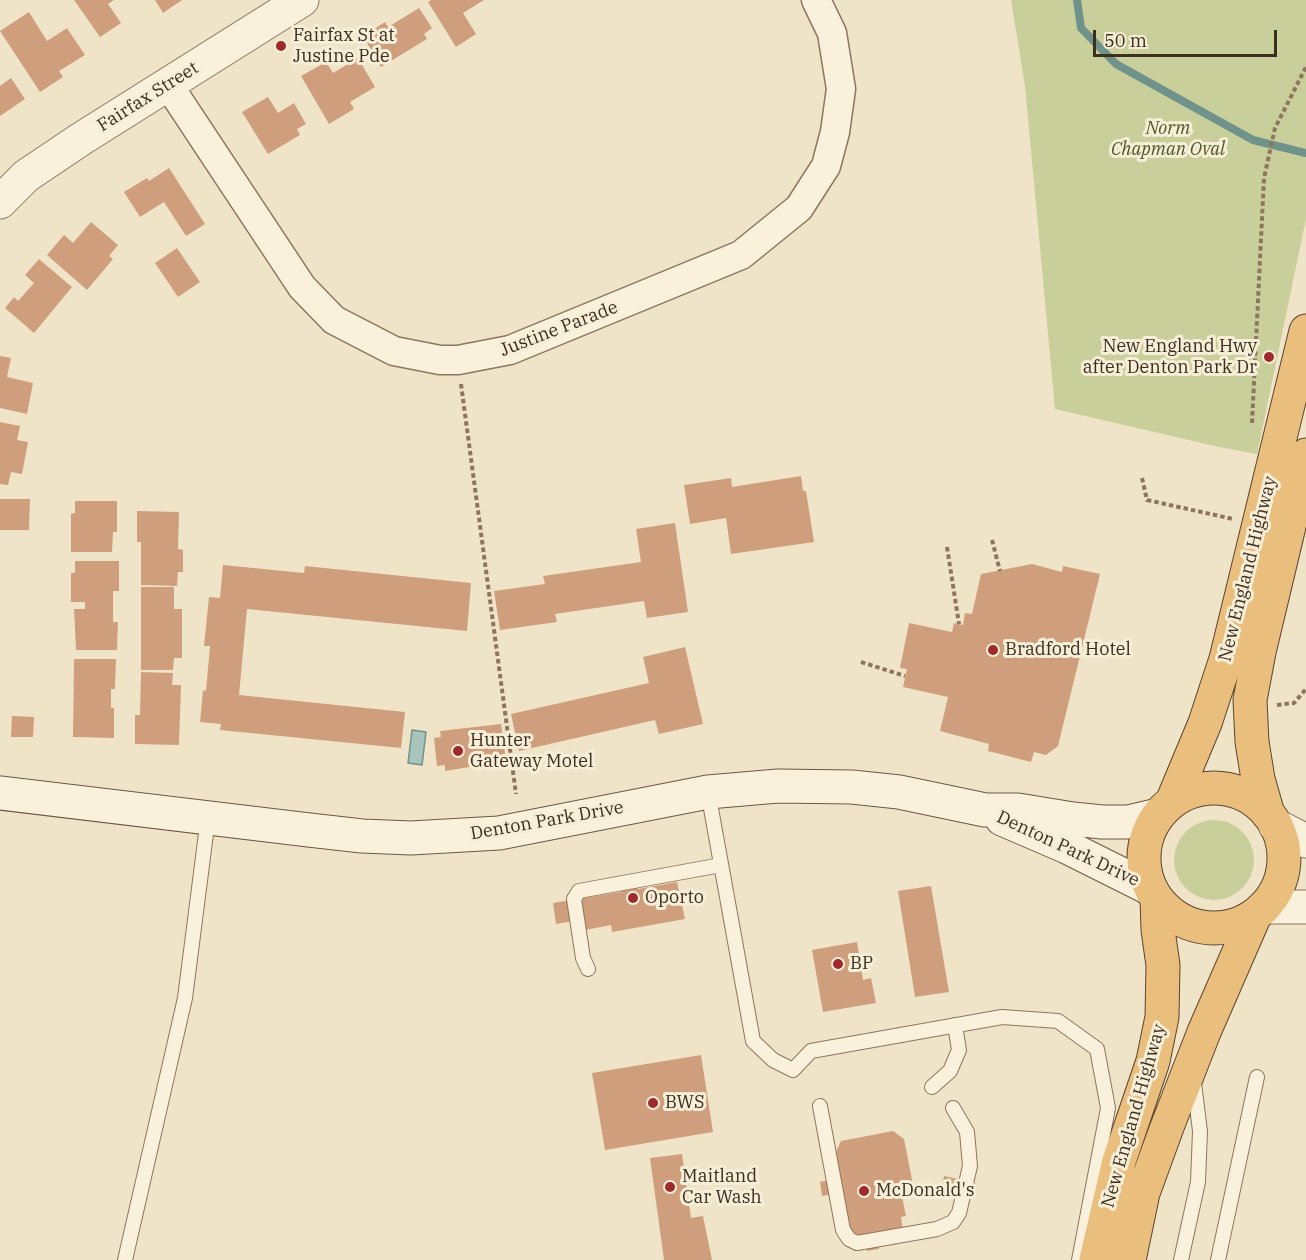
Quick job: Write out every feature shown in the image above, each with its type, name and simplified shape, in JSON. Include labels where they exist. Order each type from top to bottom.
[{"type":"highway","name":"New England Highway","points":[[1165,808],[1204,723],[1227,659],[1306,331]]},
{"type":"highway","name":"New England Highway","points":[[1271,819],[1258,779],[1252,742],[1250,700],[1259,652],[1306,454]]},
{"type":"highway","points":[[1222,789],[1247,797],[1271,819],[1280,837],[1284,863],[1277,888],[1260,911],[1243,922],[1228,927],[1198,927],[1174,916],[1154,894],[1144,867],[1143,856],[1148,834],[1165,808],[1196,790],[1222,789]]},
{"type":"highway","name":"New England Highway","points":[[1096,1260],[1119,1161],[1153,1060],[1162,1017],[1163,965],[1154,894]]},
{"type":"highway","name":"New England Highway","points":[[1129,1260],[1143,1193],[1191,1066],[1260,911]]},
{"type":"main road","name":"Fairfax Street","points":[[0,202],[26,176],[167,83],[302,0]]},
{"type":"main road","name":"Denton Park Drive","points":[[0,793],[362,836],[411,838],[461,836],[526,828],[708,792],[778,786],[852,787],[899,792],[985,810],[1017,810],[1102,822],[1128,822],[1165,808]]},
{"type":"main road","name":"Denton Park Drive","points":[[985,810],[1015,826],[1067,847],[1154,894]]},
{"type":"main road","points":[[1271,819],[1306,841]]},
{"type":"main road","points":[[1260,911],[1306,907]]},
{"type":"street","name":"Justine Parade","points":[[167,83],[302,287],[334,320],[394,351],[440,360],[458,360],[510,351],[741,255],[800,208],[826,166],[835,132],[841,89],[832,33],[816,0]]},
{"type":"lane","points":[[708,792],[753,1041],[773,1060],[793,1071],[811,1051],[1002,1017],[1058,1021],[1097,1049],[1108,1108],[1079,1260]]},
{"type":"lane","points":[[125,1260],[185,998],[208,818]]},
{"type":"lane","points":[[588,969],[583,958],[574,899],[579,891],[721,865]]},
{"type":"lane","points":[[932,1087],[950,1071],[959,1050],[955,1025]]},
{"type":"lane","points":[[1181,1260],[1198,1182],[1200,1131],[1191,1066]]},
{"type":"lane","points":[[1218,1260],[1257,1077]]},
{"type":"lane","points":[[820,1106],[843,1230],[849,1239],[857,1243],[937,1229],[953,1222],[959,1212],[970,1166],[967,1132],[953,1108]]},
{"type":"path","points":[[1252,432],[1264,178],[1275,128],[1306,67]]},
{"type":"path","points":[[458,360],[516,794]]},
{"type":"path","points":[[1142,478],[1147,500],[1236,520]]},
{"type":"path","points":[[992,540],[1000,571]]},
{"type":"path","points":[[947,547],[958,624]]},
{"type":"path","points":[[861,662],[905,676]]},
{"type":"path","points":[[1276,705],[1294,704],[1306,689]]},
{"type":"green space","name":"Norm Chapman Oval","points":[[1011,0],[1306,0],[1306,219],[1257,454],[1055,409],[1025,86]]},
{"type":"green space","points":[[1214,820],[1229,823],[1242,832],[1251,845],[1254,860],[1251,875],[1242,888],[1229,897],[1214,900],[1199,897],[1186,888],[1177,875],[1174,860],[1177,845],[1186,832],[1199,823]]},
{"type":"water","points":[[412,730],[426,732],[422,765],[408,763]]},
{"type":"building","points":[[74,0],[114,0],[108,4],[121,23],[100,37]]},
{"type":"building","points":[[155,0],[182,0],[163,13]]},
{"type":"building","points":[[431,0],[484,0],[463,13],[476,34],[456,47],[428,2]]},
{"type":"building","points":[[419,8],[432,28],[424,34],[427,39],[381,67],[363,36],[385,22],[388,27]]},
{"type":"building","points":[[29,12],[47,41],[67,28],[85,55],[59,71],[63,77],[40,92],[0,31]]},
{"type":"building","points":[[358,58],[375,87],[350,102],[354,109],[329,124],[301,76],[326,62],[333,73]]},
{"type":"building","points":[[11,78],[25,99],[0,116],[0,86]]},
{"type":"building","points":[[268,97],[278,113],[294,103],[306,124],[297,129],[300,135],[268,154],[242,112]]},
{"type":"building","points":[[169,168],[205,224],[186,236],[164,202],[140,217],[124,192],[147,178],[149,181]]},
{"type":"building","points":[[91,222],[118,245],[109,256],[113,259],[87,290],[47,255],[64,235],[73,243]]},
{"type":"building","points":[[177,248],[200,282],[178,297],[155,263]]},
{"type":"building","points":[[39,259],[72,287],[34,333],[5,308],[14,297],[18,301],[34,283],[25,275]]},
{"type":"building","points":[[0,356],[11,358],[7,377],[33,383],[27,414],[0,408]]},
{"type":"building","points":[[0,422],[20,426],[17,440],[28,442],[22,474],[11,472],[8,485],[0,484]]},
{"type":"building","points":[[801,476],[803,491],[806,491],[814,542],[731,554],[726,518],[690,524],[684,485],[731,478],[732,487]]},
{"type":"building","points":[[0,499],[30,499],[29,530],[0,530]]},
{"type":"building","points":[[75,501],[117,501],[117,532],[113,532],[112,552],[71,552],[71,514],[75,513]]},
{"type":"building","points":[[137,511],[179,512],[178,549],[183,550],[183,572],[178,572],[177,586],[141,585],[141,542],[137,542]]},
{"type":"building","points":[[675,523],[688,612],[647,618],[644,601],[555,614],[557,622],[500,630],[494,591],[545,584],[543,576],[641,562],[636,529]]},
{"type":"building","points":[[75,561],[119,561],[119,591],[113,591],[113,622],[118,622],[117,650],[76,650],[74,609],[85,609],[85,602],[71,602],[71,573],[75,573]]},
{"type":"building","name":"Bradford Hotel","points":[[1032,564],[1062,572],[1063,566],[1100,574],[1058,746],[1046,755],[1034,752],[1031,762],[988,751],[989,744],[940,731],[948,697],[903,687],[907,669],[900,668],[909,623],[952,632],[954,623],[963,625],[965,613],[972,614],[981,574]]},
{"type":"building","points":[[223,565],[304,573],[305,566],[471,583],[467,631],[247,609],[239,695],[405,712],[401,748],[220,730],[221,724],[200,722],[203,690],[206,691],[210,646],[204,646],[209,597],[220,598]]},
{"type":"building","points":[[141,587],[174,587],[174,609],[182,609],[182,658],[174,658],[173,670],[141,670]]},
{"type":"building","points":[[685,647],[703,724],[659,734],[655,720],[519,751],[511,714],[649,683],[643,657]]},
{"type":"building","points":[[74,659],[116,659],[115,689],[111,689],[111,708],[114,708],[114,738],[73,737]]},
{"type":"building","points":[[141,672],[173,673],[172,685],[181,685],[179,745],[135,744],[135,715],[140,715]]},
{"type":"building","points":[[12,716],[34,717],[33,737],[11,737]]},
{"type":"building","name":"Hunter Gateway Motel","points":[[501,724],[506,761],[445,771],[445,765],[437,766],[434,738],[441,737],[440,731]]},
{"type":"building","name":"Oporto","points":[[635,873],[638,889],[677,882],[685,919],[612,932],[611,925],[575,932],[574,921],[556,924],[553,903],[621,892],[618,876]]},
{"type":"building","points":[[931,886],[949,992],[915,997],[898,891]]},
{"type":"building","name":"BP","points":[[857,942],[863,980],[871,978],[876,1003],[823,1012],[812,950]]},
{"type":"building","name":"BWS","points":[[701,1055],[713,1132],[605,1150],[592,1073]]},
{"type":"building","name":"McDonald's","points":[[893,1131],[904,1139],[914,1190],[901,1192],[906,1216],[901,1217],[903,1230],[876,1234],[879,1249],[867,1251],[864,1235],[845,1239],[837,1193],[822,1196],[820,1182],[835,1179],[832,1161],[841,1141]]},
{"type":"building","name":"Maitland Car Wash","points":[[682,1154],[691,1218],[703,1216],[712,1260],[664,1260],[650,1158]]},
{"type":"building","points":[[944,1176],[976,1183],[973,1193],[942,1187]]},
{"type":"waterway","points":[[1077,0],[1081,28],[1116,64],[1253,140],[1306,153]]},
{"type":"place","name":"Fairfax St at Justine Pde","points":[[281,46]]},
{"type":"place","name":"New England Hwy after Denton Park Dr","points":[[1269,357]]},
{"type":"place","name":"Bradford Hotel","points":[[993,650]]},
{"type":"place","name":"Hunter Gateway Motel","points":[[458,751]]},
{"type":"place","name":"Oporto","points":[[633,898]]},
{"type":"place","name":"BP","points":[[838,964]]},
{"type":"place","name":"BWS","points":[[653,1103]]},
{"type":"place","name":"Maitland Car Wash","points":[[670,1187]]},
{"type":"place","name":"McDonald's","points":[[864,1191]]}]
